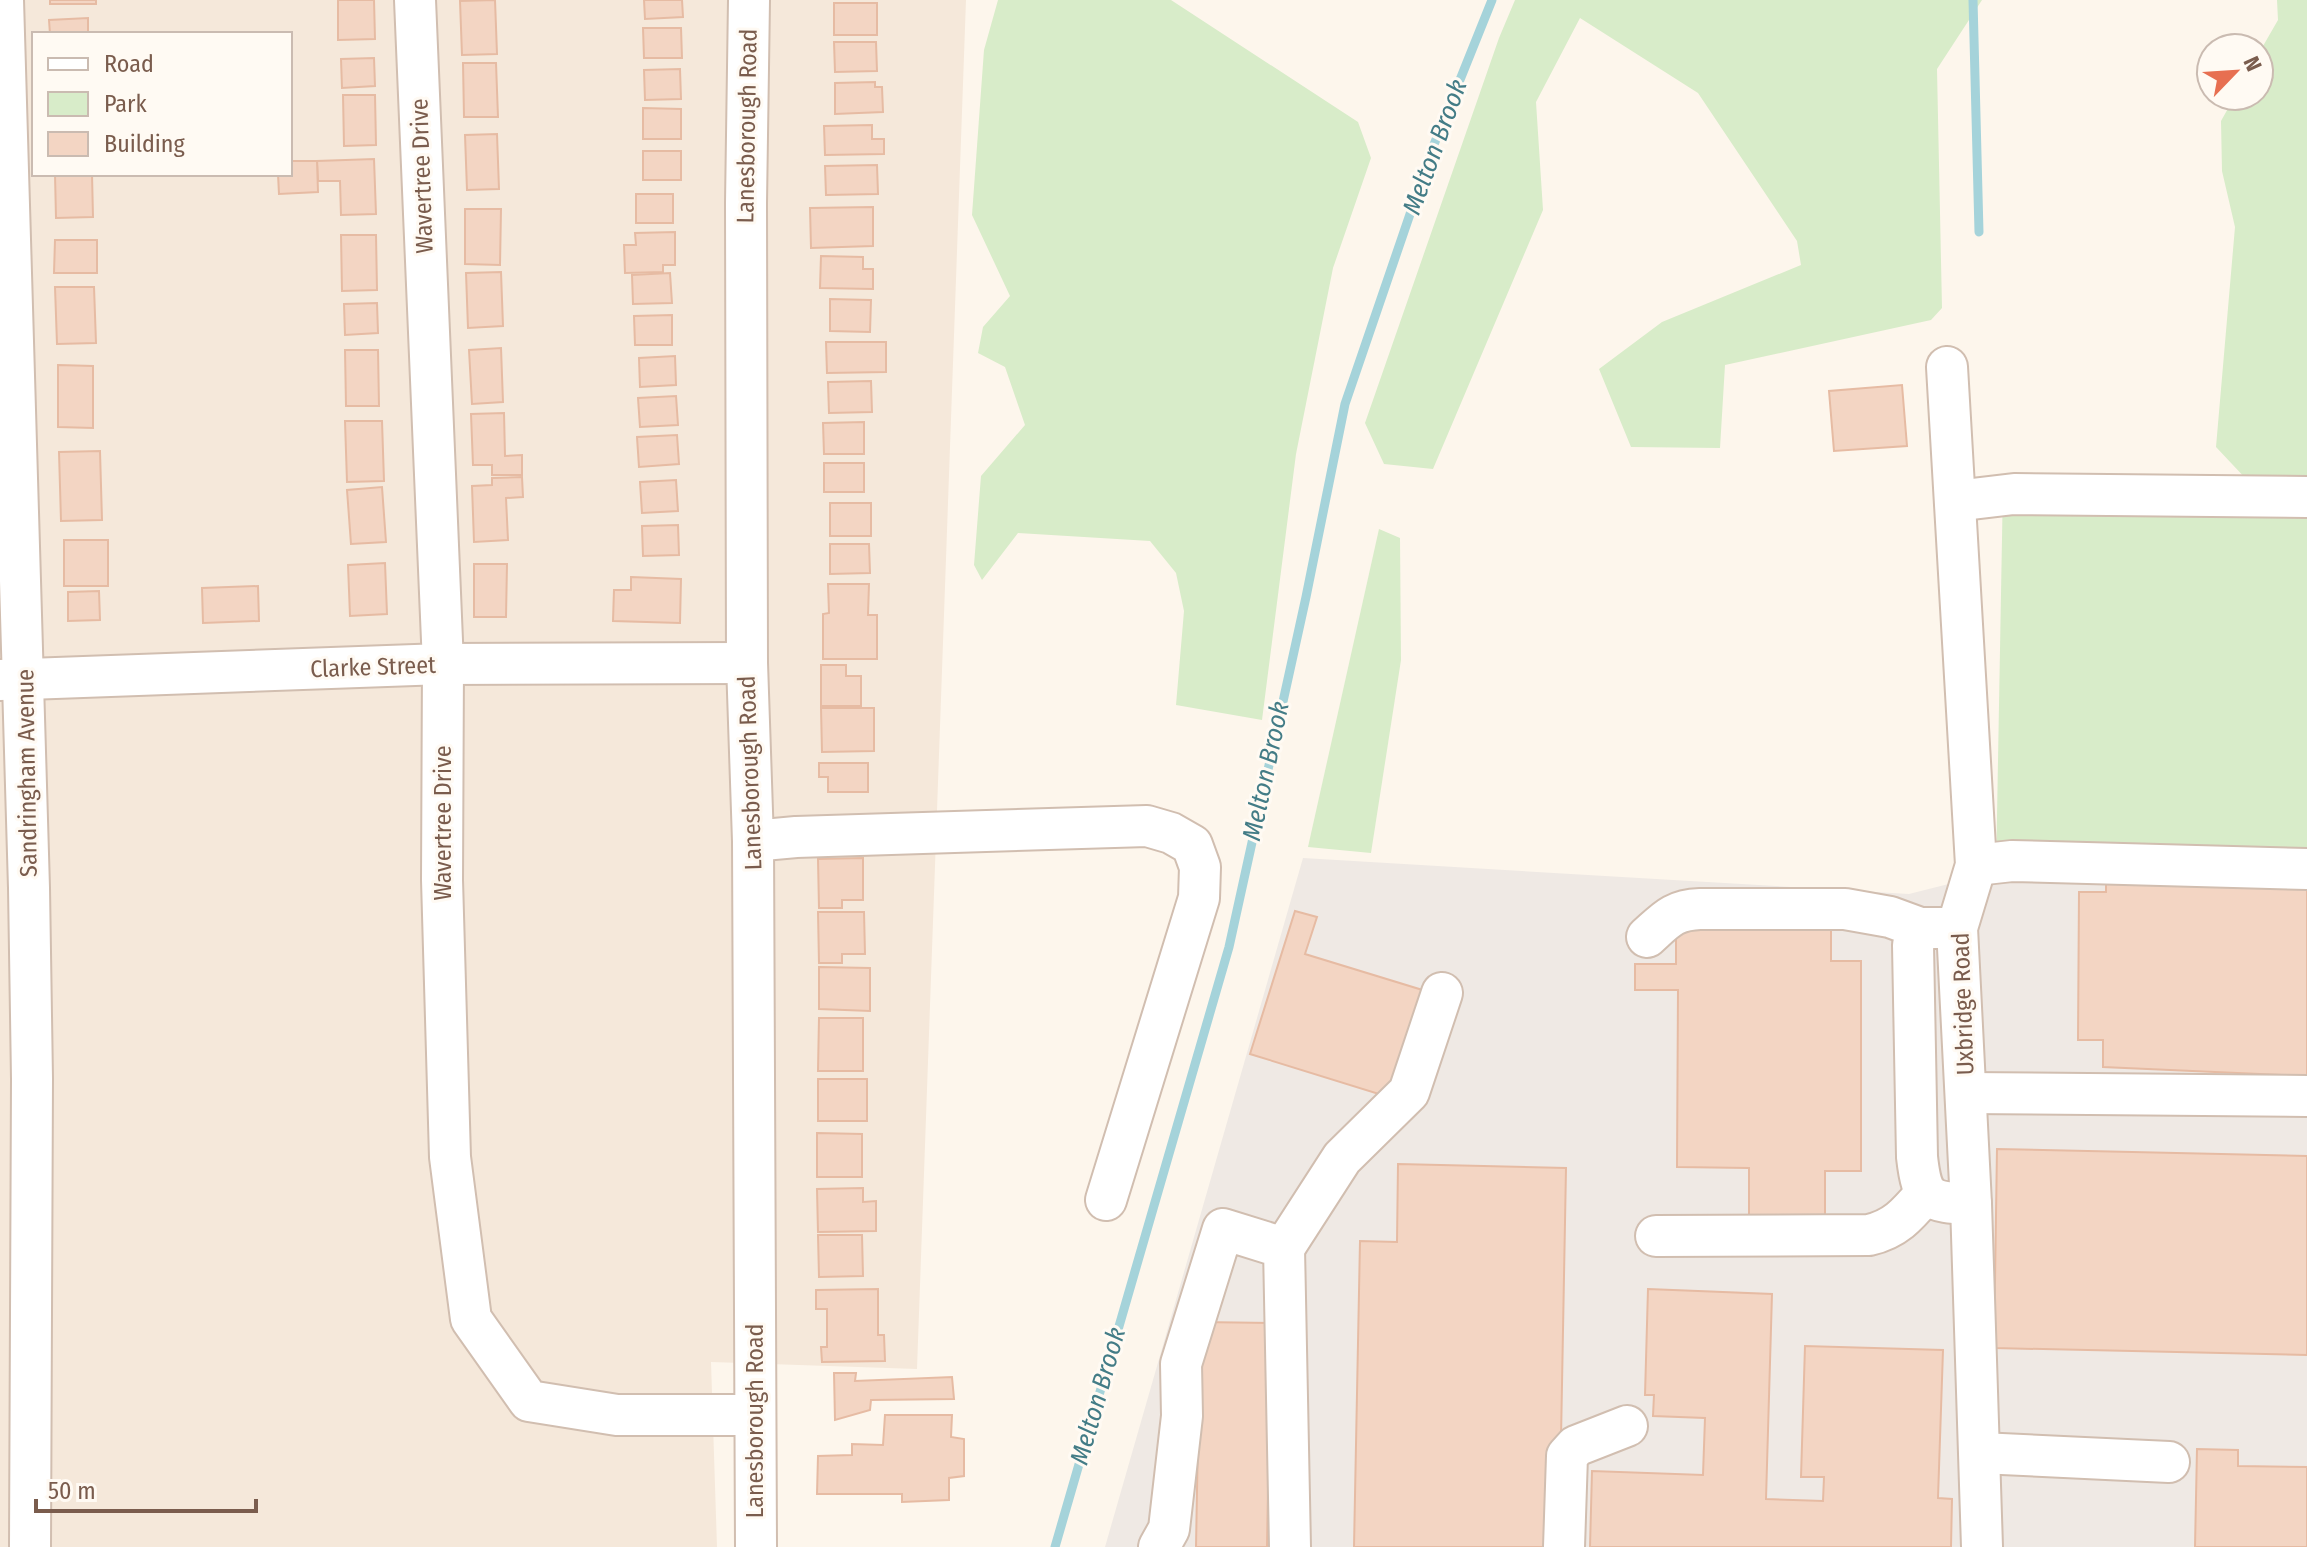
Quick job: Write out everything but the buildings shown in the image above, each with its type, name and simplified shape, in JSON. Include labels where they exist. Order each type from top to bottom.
[{"type":"street","name":"Sandringham Avenue","points":[[3,0],[12,680],[32,1079],[30,1547]]},
{"type":"street","name":"Wavertree Drive","points":[[415,0],[443,664],[442,880],[450,1157],[471,1319],[529,1401],[617,1415],[754,1415]]},
{"type":"street","name":"Lanesborough Road","points":[[749,0],[747,663],[753,841],[756,1547]]},
{"type":"street","name":"Uxbridge Road","points":[[1947,367],[1976,865],[1939,928],[1966,1093],[1982,1547]]},
{"type":"street","points":[[1955,501],[2014,494],[2307,497]]},
{"type":"street","name":"Clarke Street","points":[[12,680],[443,664],[747,663]]},
{"type":"street","points":[[753,841],[1147,826],[1171,833],[1192,845],[1200,867],[1199,898],[1106,1200]]},
{"type":"street","points":[[1976,865],[2012,861],[2307,869]]},
{"type":"street","points":[[1647,937],[1672,914],[1691,909],[1845,909],[1939,928]]},
{"type":"street","points":[[1939,928],[1913,945],[1917,1157],[1920,1180],[1926,1193],[1939,1202],[1971,1204]]},
{"type":"street","points":[[1290,1547],[1284,1248],[1342,1158],[1409,1092],[1442,993]]},
{"type":"street","points":[[1966,1093],[2307,1096]]},
{"type":"street","points":[[1656,1236],[1869,1235],[1897,1225],[1926,1193]]},
{"type":"street","points":[[1159,1547],[1169,1529],[1181,1430],[1181,1364],[1223,1229],[1284,1248]]},
{"type":"street","points":[[1564,1547],[1567,1456],[1576,1446],[1627,1426]]},
{"type":"street","points":[[1980,1453],[2169,1462]]},
{"type":"shaded area","points":[[0,0],[966,0],[917,1369],[711,1362],[717,1547],[0,1547]]},
{"type":"shaded area","points":[[1303,858],[1909,894],[1996,872],[2307,879],[2307,1547],[1105,1547]]},
{"type":"green space","points":[[998,0],[1171,0],[1358,122],[1371,158],[1333,268],[1296,454],[1262,720],[1176,705],[1184,611],[1176,573],[1150,541],[1018,533],[982,580],[974,565],[981,476],[1025,425],[1005,367],[978,353],[983,327],[1010,296],[972,215],[984,50]]},
{"type":"green space","points":[[1515,0],[1982,0],[1937,69],[1942,308],[1931,320],[1725,365],[1720,448],[1631,447],[1599,369],[1662,322],[1801,265],[1797,241],[1698,93],[1580,18],[1536,102],[1543,210],[1433,469],[1384,464],[1365,423]]},
{"type":"green space","points":[[2277,0],[2307,0],[2307,481],[2248,481],[2216,447],[2235,227],[2222,171],[2221,121],[2226,112],[2275,112],[2275,32],[2271,32],[2278,20]]},
{"type":"green space","points":[[2003,483],[2307,485],[2307,879],[1996,872]]},
{"type":"green space","points":[[1379,529],[1400,538],[1401,660],[1371,853],[1308,847]]},
{"type":"waterway","name":"Melton Brook","points":[[1055,1547],[1229,947],[1345,404],[1433,147],[1492,0]]},
{"type":"waterway","points":[[1973,0],[1979,232]]}]
